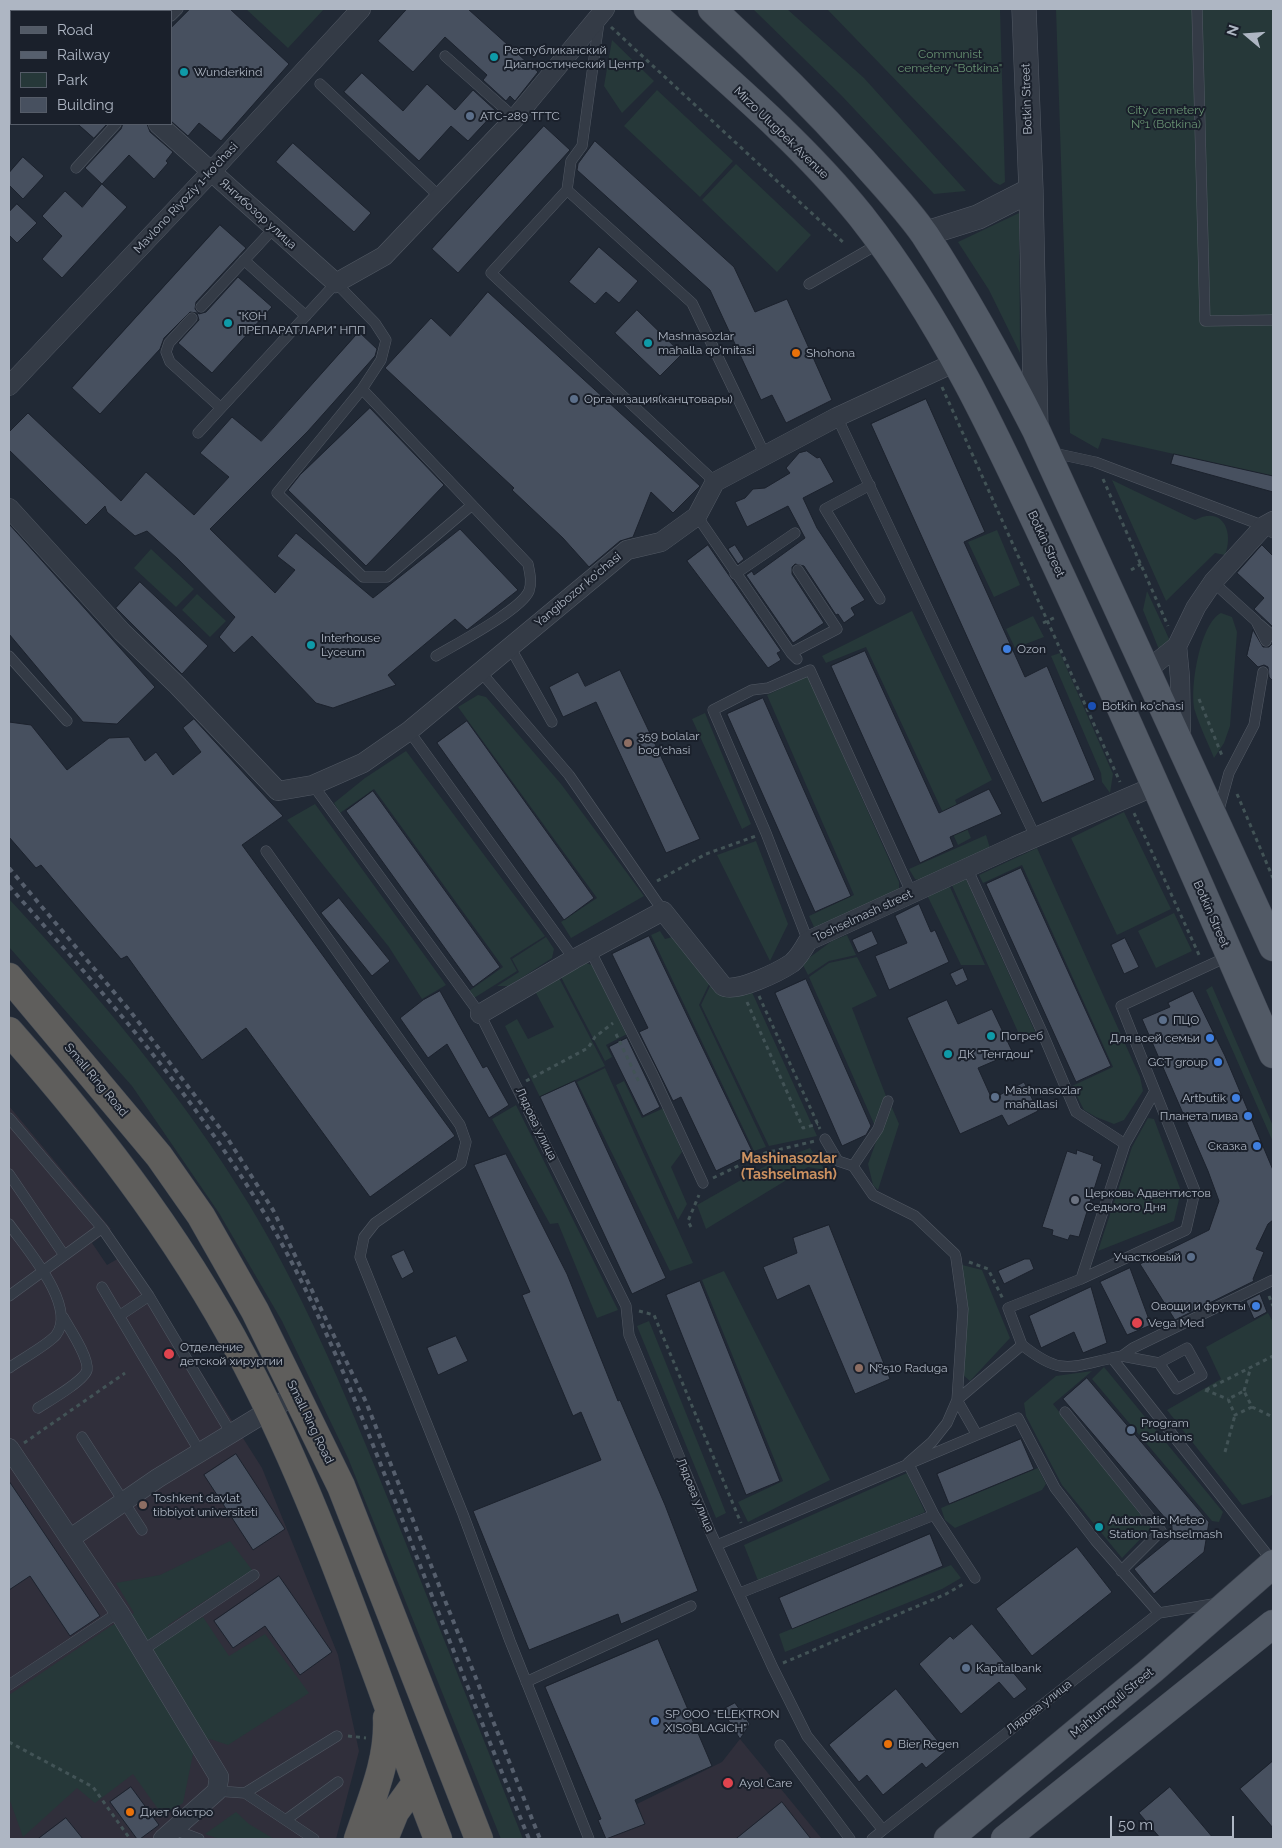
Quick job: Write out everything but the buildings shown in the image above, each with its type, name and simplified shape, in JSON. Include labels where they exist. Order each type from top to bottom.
[{"type":"highway","name":"Small Ring Road","points":[[9,977],[159,1156],[201,1216],[255,1311],[341,1486],[479,1839]]},
{"type":"highway","points":[[9,1031],[92,1129],[158,1217],[223,1323],[269,1409],[338,1573],[438,1839]]},
{"type":"highway","points":[[358,1839],[380,1775],[386,1750],[388,1736],[386,1704]]},
{"type":"highway","points":[[384,1839],[395,1812],[416,1783]]},
{"type":"main road","name":"Mirzo Ulugbek Avenue","points":[[648,9],[787,136],[853,207],[900,269]]},
{"type":"main road","points":[[712,9],[772,64],[821,114],[929,242],[900,269]]},
{"type":"main road","name":"Botkin Street","points":[[929,242],[982,328],[1041,441],[1273,947]]},
{"type":"main road","name":"Botkin Street","points":[[900,269],[946,367],[1012,470],[1155,786],[1273,1054]]},
{"type":"main road","points":[[1233,962],[1273,952]]},
{"type":"main road","name":"Mahtumquli Street","points":[[948,1839],[1153,1669],[1273,1564]]},
{"type":"main road","points":[[1005,1839],[1273,1624]]},
{"type":"main road","points":[[1212,1672],[1273,1643]]},
{"type":"street","name":"Mavlono Riyoziy 1-ko'chasi","points":[[9,386],[211,172],[361,9]]},
{"type":"street","name":"Botkin Street","points":[[1024,9],[1041,441]]},
{"type":"street","points":[[336,283],[384,256],[515,118],[602,12]]},
{"type":"street","name":"Янгибозор улица","points":[[159,125],[336,283]]},
{"type":"street","points":[[929,242],[1031,190]]},
{"type":"street","points":[[715,482],[837,417],[946,367]]},
{"type":"street","name":"Yangibozor ko'chasi","points":[[9,508],[122,632],[177,685],[278,791],[314,785],[362,763],[410,731],[627,550],[661,542],[697,516],[715,482]]},
{"type":"street","points":[[1146,671],[1177,646],[1196,607],[1213,582],[1270,527]]},
{"type":"street","points":[[1177,646],[1180,678],[1181,746]]},
{"type":"street","name":"Toshselmash street","points":[[746,985],[793,962],[808,941],[967,868],[1155,786]]},
{"type":"street","points":[[480,1014],[582,954],[663,910],[723,986],[728,989],[746,985]]},
{"type":"street","points":[[71,1538],[122,1501],[296,1394]]},
{"type":"street","points":[[10,1450],[119,1612],[220,1777],[217,1791],[169,1834]]},
{"type":"lane","points":[[1197,9],[1205,321],[1273,320]]},
{"type":"lane","points":[[602,12],[582,146],[571,161],[567,190],[491,273],[715,482]]},
{"type":"lane","points":[[445,56],[515,118]]},
{"type":"lane","points":[[320,84],[440,197]]},
{"type":"lane","points":[[76,168],[115,125]]},
{"type":"lane","points":[[567,190],[692,303],[765,455]]},
{"type":"lane","points":[[202,307],[274,228]]},
{"type":"lane","points":[[809,284],[881,243]]},
{"type":"lane","points":[[244,260],[306,316]]},
{"type":"lane","points":[[198,433],[336,283],[375,322],[386,340],[381,360],[362,389],[277,493],[363,577],[374,578],[387,577],[472,505]]},
{"type":"lane","points":[[192,318],[169,343],[166,352],[170,362],[221,408]]},
{"type":"lane","points":[[362,389],[528,564],[531,580],[528,593],[512,609],[436,656]]},
{"type":"lane","points":[[837,417],[1036,838]]},
{"type":"lane","points":[[1041,441],[1270,527]]},
{"type":"lane","points":[[870,485],[825,509],[880,600]]},
{"type":"lane","points":[[697,516],[735,574],[794,656],[837,630],[798,570]]},
{"type":"lane","points":[[735,574],[795,533]]},
{"type":"lane","points":[[1213,582],[1256,621],[1270,639]]},
{"type":"lane","points":[[510,647],[552,722]]},
{"type":"lane","points":[[9,656],[67,721]]},
{"type":"lane","points":[[808,941],[766,833],[713,710],[752,690],[768,688],[810,670],[912,894]]},
{"type":"lane","points":[[480,671],[569,775],[663,910]]},
{"type":"lane","points":[[1216,822],[1229,773],[1254,725],[1263,672]]},
{"type":"lane","points":[[410,731],[582,954],[625,1017],[703,1183]]},
{"type":"lane","name":"Лядова улица","points":[[314,785],[480,1014],[518,1086],[626,1306],[629,1335],[717,1545],[773,1668],[807,1736],[883,1830],[1159,1613],[1232,1600]]},
{"type":"lane","points":[[266,851],[460,1125],[466,1142],[461,1163],[375,1223],[364,1237],[360,1257],[463,1514],[526,1682],[589,1839]]},
{"type":"lane","points":[[967,868],[1042,1032],[1076,1112],[1125,1144]]},
{"type":"lane","points":[[1233,962],[1205,967],[1120,1006],[1195,1191],[1186,1230],[1080,1279],[1008,1308],[1022,1346],[1041,1360],[1055,1366],[1070,1368],[1117,1357],[1273,1280]]},
{"type":"lane","points":[[1080,1279],[1125,1144],[1155,1091]]},
{"type":"lane","points":[[853,1166],[872,1141],[888,1101]]},
{"type":"lane","points":[[9,1118],[102,1228],[149,1296],[231,1433]]},
{"type":"lane","points":[[825,1139],[838,1161],[853,1166],[873,1195],[915,1216],[955,1254],[963,1309],[957,1400],[947,1422],[932,1442],[908,1464]]},
{"type":"lane","points":[[9,1174],[64,1255]]},
{"type":"lane","points":[[9,1224],[44,1272],[60,1305],[63,1317],[86,1359],[87,1370],[82,1378],[38,1408]]},
{"type":"lane","points":[[9,1296],[102,1228]]},
{"type":"lane","points":[[102,1286],[200,1452]]},
{"type":"lane","points":[[119,1316],[149,1296]]},
{"type":"lane","points":[[9,1368],[56,1335],[63,1317]]},
{"type":"lane","points":[[957,1400],[1022,1346]]},
{"type":"lane","points":[[1117,1357],[1159,1363]]},
{"type":"lane","points":[[1117,1357],[1273,1564]]},
{"type":"lane","points":[[957,1400],[977,1435]]},
{"type":"lane","points":[[1065,1412],[1161,1531],[1121,1571]]},
{"type":"lane","points":[[717,1545],[1018,1418],[1055,1488],[1121,1571],[1159,1613]]},
{"type":"lane","points":[[82,1438],[142,1530]]},
{"type":"lane","points":[[908,1464],[934,1515],[974,1578]]},
{"type":"lane","points":[[740,1592],[934,1515]]},
{"type":"lane","points":[[142,1650],[254,1575]]},
{"type":"lane","points":[[526,1682],[692,1606]]},
{"type":"lane","points":[[9,1685],[119,1612]]},
{"type":"lane","points":[[246,1793],[337,1736]]},
{"type":"lane","points":[[780,1745],[850,1839]]},
{"type":"lane","points":[[287,1819],[338,1782]]},
{"type":"lane","points":[[217,1791],[246,1793],[314,1839]]},
{"type":"lane","points":[[872,1839],[883,1830]]},
{"type":"lane","points":[[169,1834],[199,1839]]},
{"type":"path","points":[[602,12],[845,244]]},
{"type":"path","points":[[946,367],[1128,798],[1205,967]]},
{"type":"path","points":[[1131,570],[1141,564]]},
{"type":"path","points":[[1043,623],[1056,617]]},
{"type":"path","points":[[648,886],[706,854],[766,833]]},
{"type":"path","points":[[746,985],[803,1128],[818,1124]]},
{"type":"path","points":[[691,1227],[688,1221],[703,1183],[765,1153],[825,1139],[746,985]]},
{"type":"path","points":[[518,1086],[588,1048],[595,1037],[611,1024],[625,1017]]},
{"type":"path","points":[[956,1258],[988,1269],[1000,1290]]},
{"type":"path","points":[[626,1306],[654,1316],[745,1533]]},
{"type":"path","points":[[1225,1452],[1235,1415],[1228,1399],[1204,1390],[1273,1356]]},
{"type":"path","points":[[1250,1369],[1244,1391],[1252,1407],[1273,1417]]},
{"type":"path","points":[[10,1450],[125,1373]]},
{"type":"path","points":[[1228,1399],[1244,1391]]},
{"type":"path","points":[[1235,1415],[1252,1407]]},
{"type":"path","points":[[773,1668],[946,1594],[974,1578]]},
{"type":"path","points":[[337,1736],[355,1735],[369,1738]]},
{"type":"path","points":[[9,1742],[92,1787],[130,1839]]},
{"type":"shaded area","name":"Toshkent davlat tibbiyot universiteti","points":[[9,1106],[111,1229],[92,1243],[107,1265],[126,1254],[262,1468],[338,1655],[359,1751],[336,1839],[9,1839]]},
{"type":"shaded area","name":"Ayol Care","points":[[740,1739],[822,1839],[606,1839],[598,1820],[637,1804],[722,1762]]},
{"type":"green space","points":[[246,9],[324,9],[288,48]]},
{"type":"green space","points":[[753,9],[787,9],[864,78],[966,191],[934,194],[841,95]]},
{"type":"green space","name":"Communist cemetery \"Botkina\"","points":[[827,9],[1000,9],[1005,182],[1000,185],[994,182]]},
{"type":"green space","name":"City cemetery №1 (Botkina)","points":[[1056,9],[1273,9],[1273,476],[1102,438],[1098,449],[1070,433]]},
{"type":"green space","points":[[612,40],[654,81],[622,113],[604,86]]},
{"type":"green space","points":[[657,90],[733,161],[700,197],[624,126]]},
{"type":"green space","points":[[736,164],[811,235],[777,272],[702,200]]},
{"type":"green space","points":[[1019,213],[1020,353],[989,290],[958,242]]},
{"type":"green space","points":[[1112,480],[1195,520],[1205,516],[1219,518],[1227,530],[1228,538],[1225,555],[1215,553],[1166,601]]},
{"type":"green space","points":[[997,530],[1020,585],[994,597],[968,542]]},
{"type":"green space","points":[[151,549],[194,589],[176,607],[134,568]]},
{"type":"green space","points":[[1147,591],[1170,641],[1160,652],[1143,610]]},
{"type":"green space","points":[[197,594],[226,621],[210,637],[182,610]]},
{"type":"green space","points":[[912,611],[992,780],[955,800],[971,838],[958,845],[866,647],[826,663],[822,656]]},
{"type":"green space","points":[[1221,613],[1232,617],[1237,632],[1230,726],[1224,743],[1214,758],[1195,711],[1194,688],[1195,673],[1202,643],[1207,630],[1214,619]]},
{"type":"green space","points":[[1033,616],[1044,637],[1015,648],[1006,629]]},
{"type":"green space","points":[[1060,653],[1113,774],[1110,793],[1102,782],[1101,773],[1051,656]]},
{"type":"green space","points":[[808,676],[899,882],[899,891],[818,928],[814,927],[809,916],[854,895],[767,695]]},
{"type":"green space","points":[[478,695],[486,697],[561,784],[644,896],[571,938],[561,922],[597,898],[458,707]]},
{"type":"green space","points":[[705,713],[751,824],[742,829],[692,719]]},
{"type":"green space","points":[[406,751],[545,936],[510,958],[517,971],[474,998],[469,991],[503,967],[374,789],[340,813],[334,803],[365,778]]},
{"type":"green space","points":[[315,804],[446,985],[422,999],[389,947],[287,820]]},
{"type":"green space","points":[[1124,812],[1171,909],[1117,935],[1071,838]]},
{"type":"green space","points":[[986,835],[990,848],[921,881],[915,879],[909,869]]},
{"type":"green space","points":[[756,841],[788,924],[770,961],[717,855]]},
{"type":"green space","points":[[1037,848],[1140,1077],[1143,1091],[1124,1120],[1114,1124],[1084,1110],[1072,1086],[1113,1067],[1022,865],[983,883],[979,875]]},
{"type":"green space","points":[[965,877],[1037,1036],[1023,1043],[951,883]]},
{"type":"green space","points":[[949,885],[985,965],[961,965],[927,895]]},
{"type":"green space","points":[[9,899],[75,972],[137,1046],[196,1124],[250,1206],[292,1281],[328,1358],[395,1516],[523,1839],[501,1839],[348,1458],[282,1321],[219,1213],[132,1086],[9,947]]},
{"type":"green space","points":[[1174,913],[1192,951],[1156,968],[1138,931]]},
{"type":"green space","points":[[660,931],[665,939],[676,936],[711,980],[699,1005],[766,1147],[754,1151],[651,935]]},
{"type":"green space","points":[[847,935],[856,955],[829,961],[808,975],[802,963],[832,941]]},
{"type":"green space","points":[[546,937],[554,949],[552,958],[509,986],[497,986],[519,972],[512,959]]},
{"type":"green space","points":[[857,957],[877,996],[852,1008],[886,1096],[875,1126],[809,977],[829,963]]},
{"type":"green space","points":[[586,963],[592,965],[627,1034],[606,1045],[612,1057],[605,1061],[561,977]]},
{"type":"green space","points":[[559,978],[605,1066],[540,1097],[505,1026],[517,1019],[528,1039],[554,1027],[535,991]]},
{"type":"green space","points":[[712,982],[721,993],[729,996],[751,990],[817,1136],[769,1146],[701,1005]]},
{"type":"green space","points":[[1212,986],[1273,1126],[1273,1142],[1206,990]]},
{"type":"green space","points":[[605,1068],[693,1263],[670,1271],[577,1082]]},
{"type":"green space","points":[[624,1081],[642,1118],[664,1108],[682,1152],[671,1167],[687,1204],[678,1220],[616,1085]]},
{"type":"green space","points":[[890,1103],[899,1124],[878,1190],[873,1185],[868,1164]]},
{"type":"green space","points":[[516,1105],[618,1310],[597,1318],[558,1223],[550,1224],[492,1119]]},
{"type":"green space","points":[[1148,1118],[1154,1119],[1181,1191],[1174,1221],[1098,1251],[1132,1147]]},
{"type":"green space","points":[[810,1148],[825,1170],[808,1167],[706,1229],[697,1205],[771,1163]]},
{"type":"green space","points":[[962,1265],[982,1270],[1010,1338],[970,1381],[963,1375],[968,1308]]},
{"type":"green space","points":[[724,1271],[830,1480],[748,1522],[738,1502],[783,1481],[702,1280]]},
{"type":"green space","points":[[1268,1313],[1273,1322],[1273,1494],[1242,1505],[1167,1410],[1221,1379],[1206,1347]]},
{"type":"green space","points":[[649,1321],[726,1513],[716,1518],[637,1326]]},
{"type":"green space","points":[[1104,1367],[1223,1512],[1219,1522],[1212,1521],[1092,1379]]},
{"type":"green space","points":[[1092,1371],[1053,1404],[1151,1528],[1122,1558],[1062,1485],[1026,1416],[1024,1403],[1056,1376]]},
{"type":"green space","points":[[1038,1468],[1046,1484],[1042,1490],[955,1528],[945,1520],[941,1508]]},
{"type":"green space","points":[[907,1473],[925,1512],[759,1583],[744,1545]]},
{"type":"green space","points":[[230,1541],[252,1570],[168,1625],[173,1633],[203,1617],[229,1656],[265,1634],[309,1693],[228,1745],[210,1739],[194,1749],[183,1803],[163,1816],[133,1774],[95,1803],[77,1788],[23,1837],[9,1798],[9,1695],[111,1626],[134,1613],[116,1583],[160,1575]]},
{"type":"green space","points":[[951,1565],[961,1578],[942,1589],[785,1652],[779,1634]]},
{"type":"green space","points":[[236,1812],[249,1824],[274,1839],[219,1839],[205,1834]]},
{"type":"railway","points":[[9,868],[130,1011],[226,1136],[273,1210],[366,1402],[540,1839]]},
{"type":"railway","points":[[9,886],[112,1004],[177,1086],[238,1171],[285,1250],[320,1320],[351,1392],[529,1839]]},
{"type":"place","name":"Республиканский Диагностический Центр","points":[[494,57]]},
{"type":"place","name":"Wunderkind","points":[[184,72]]},
{"type":"place","name":"АТС-289 ТГТС","points":[[470,116]]},
{"type":"place","name":"\"КОН ПРЕПАРАТЛАРИ\" НПП","points":[[228,323]]},
{"type":"place","name":"Mashnasozlar mahalla qo'mitasi","points":[[648,343]]},
{"type":"place","name":"Shohona","points":[[796,353]]},
{"type":"place","name":"Организация(канцтовары)","points":[[574,399]]},
{"type":"place","name":"Interhouse Lyceum","points":[[311,645]]},
{"type":"place","name":"Ozon","points":[[1007,649]]},
{"type":"place","name":"Botkin ko'chasi","points":[[1092,706]]},
{"type":"place","name":"359 bolalar bog'chasi","points":[[628,743]]},
{"type":"place","name":"ПЦО","points":[[1163,1020]]},
{"type":"place","name":"Погреб","points":[[991,1036]]},
{"type":"place","name":"Для всей семьи","points":[[1210,1038]]},
{"type":"place","name":"ДК \"Тенгдош\"","points":[[948,1054]]},
{"type":"place","name":"GCT group","points":[[1218,1062]]},
{"type":"place","name":"Mashnasozlar mahallasi","points":[[995,1097]]},
{"type":"place","name":"Artbutik","points":[[1236,1098]]},
{"type":"place","name":"Планета пива","points":[[1248,1116]]},
{"type":"place","name":"Сказка","points":[[1257,1146]]},
{"type":"place","name":"Церковь Адвентистов Седьмого Дня","points":[[1075,1200]]},
{"type":"place","name":"Участковый","points":[[1191,1257]]},
{"type":"place","name":"Овощи и фрукты","points":[[1256,1306]]},
{"type":"place","name":"Vega Med","points":[[1137,1323]]},
{"type":"place","name":"Отделение детской хирургии","points":[[169,1354]]},
{"type":"place","name":"№510 Raduga","points":[[859,1368]]},
{"type":"place","name":"Program Solutions","points":[[1131,1430]]},
{"type":"place","name":"Toshkent davlat tibbiyot universiteti","points":[[143,1505]]},
{"type":"place","name":"Automatic Meteo Station Tashselmash","points":[[1099,1527]]},
{"type":"place","name":"Kapitalbank","points":[[966,1668]]},
{"type":"place","name":"SP OOO “ELEKTRON XISOBLAGICH”","points":[[655,1721]]},
{"type":"place","name":"Bier Regen","points":[[888,1744]]},
{"type":"place","name":"Ayol Care","points":[[728,1783]]},
{"type":"place","name":"Диет бистро","points":[[130,1812]]},
{"type":"district","name":"Mashinasozlar (Tashselmash)","points":[[789,1168]]}]
